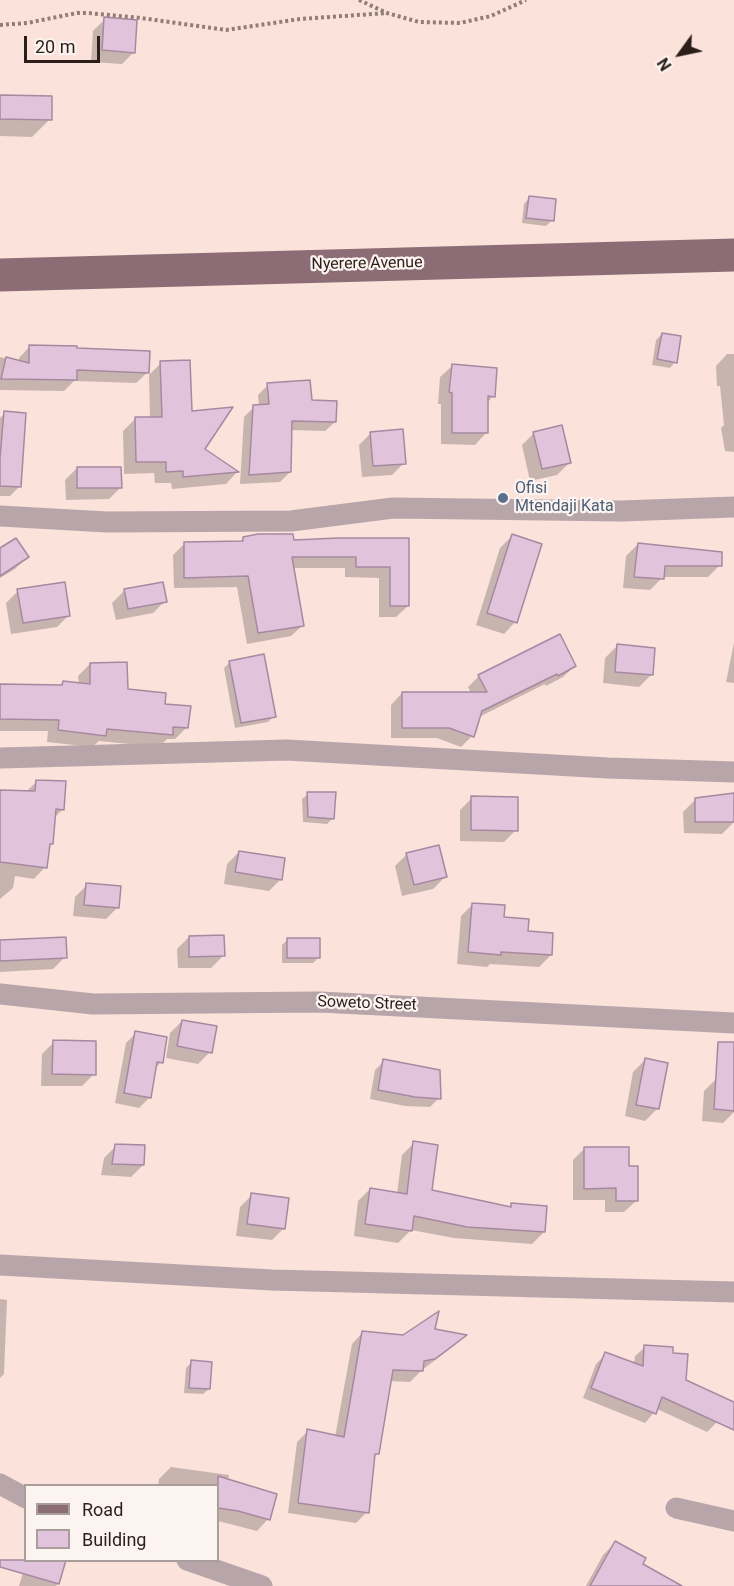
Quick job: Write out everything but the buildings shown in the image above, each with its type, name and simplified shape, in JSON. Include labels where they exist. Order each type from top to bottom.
[{"type":"main road","name":"Nyerere Avenue","points":[[0,275],[734,255]]},
{"type":"street","points":[[0,516],[107,522],[291,521],[393,508],[621,511],[734,507]]},
{"type":"street","points":[[0,758],[286,750],[608,768],[734,772]]},
{"type":"street","name":"Soweto Street","points":[[0,994],[93,1004],[320,1002],[734,1023]]},
{"type":"street","points":[[0,1265],[272,1280],[734,1292]]},
{"type":"street","points":[[0,1484],[24,1497]]},
{"type":"street","points":[[676,1508],[734,1521]]},
{"type":"street","points":[[193,1562],[262,1586]]},
{"type":"path","points":[[359,0],[387,14],[419,22],[460,22],[492,16],[526,0]]},
{"type":"path","points":[[0,25],[87,13],[226,30],[300,19],[387,14]]},
{"type":"place","name":"Ofisi Mtendaji Kata","points":[[503,498]]}]
